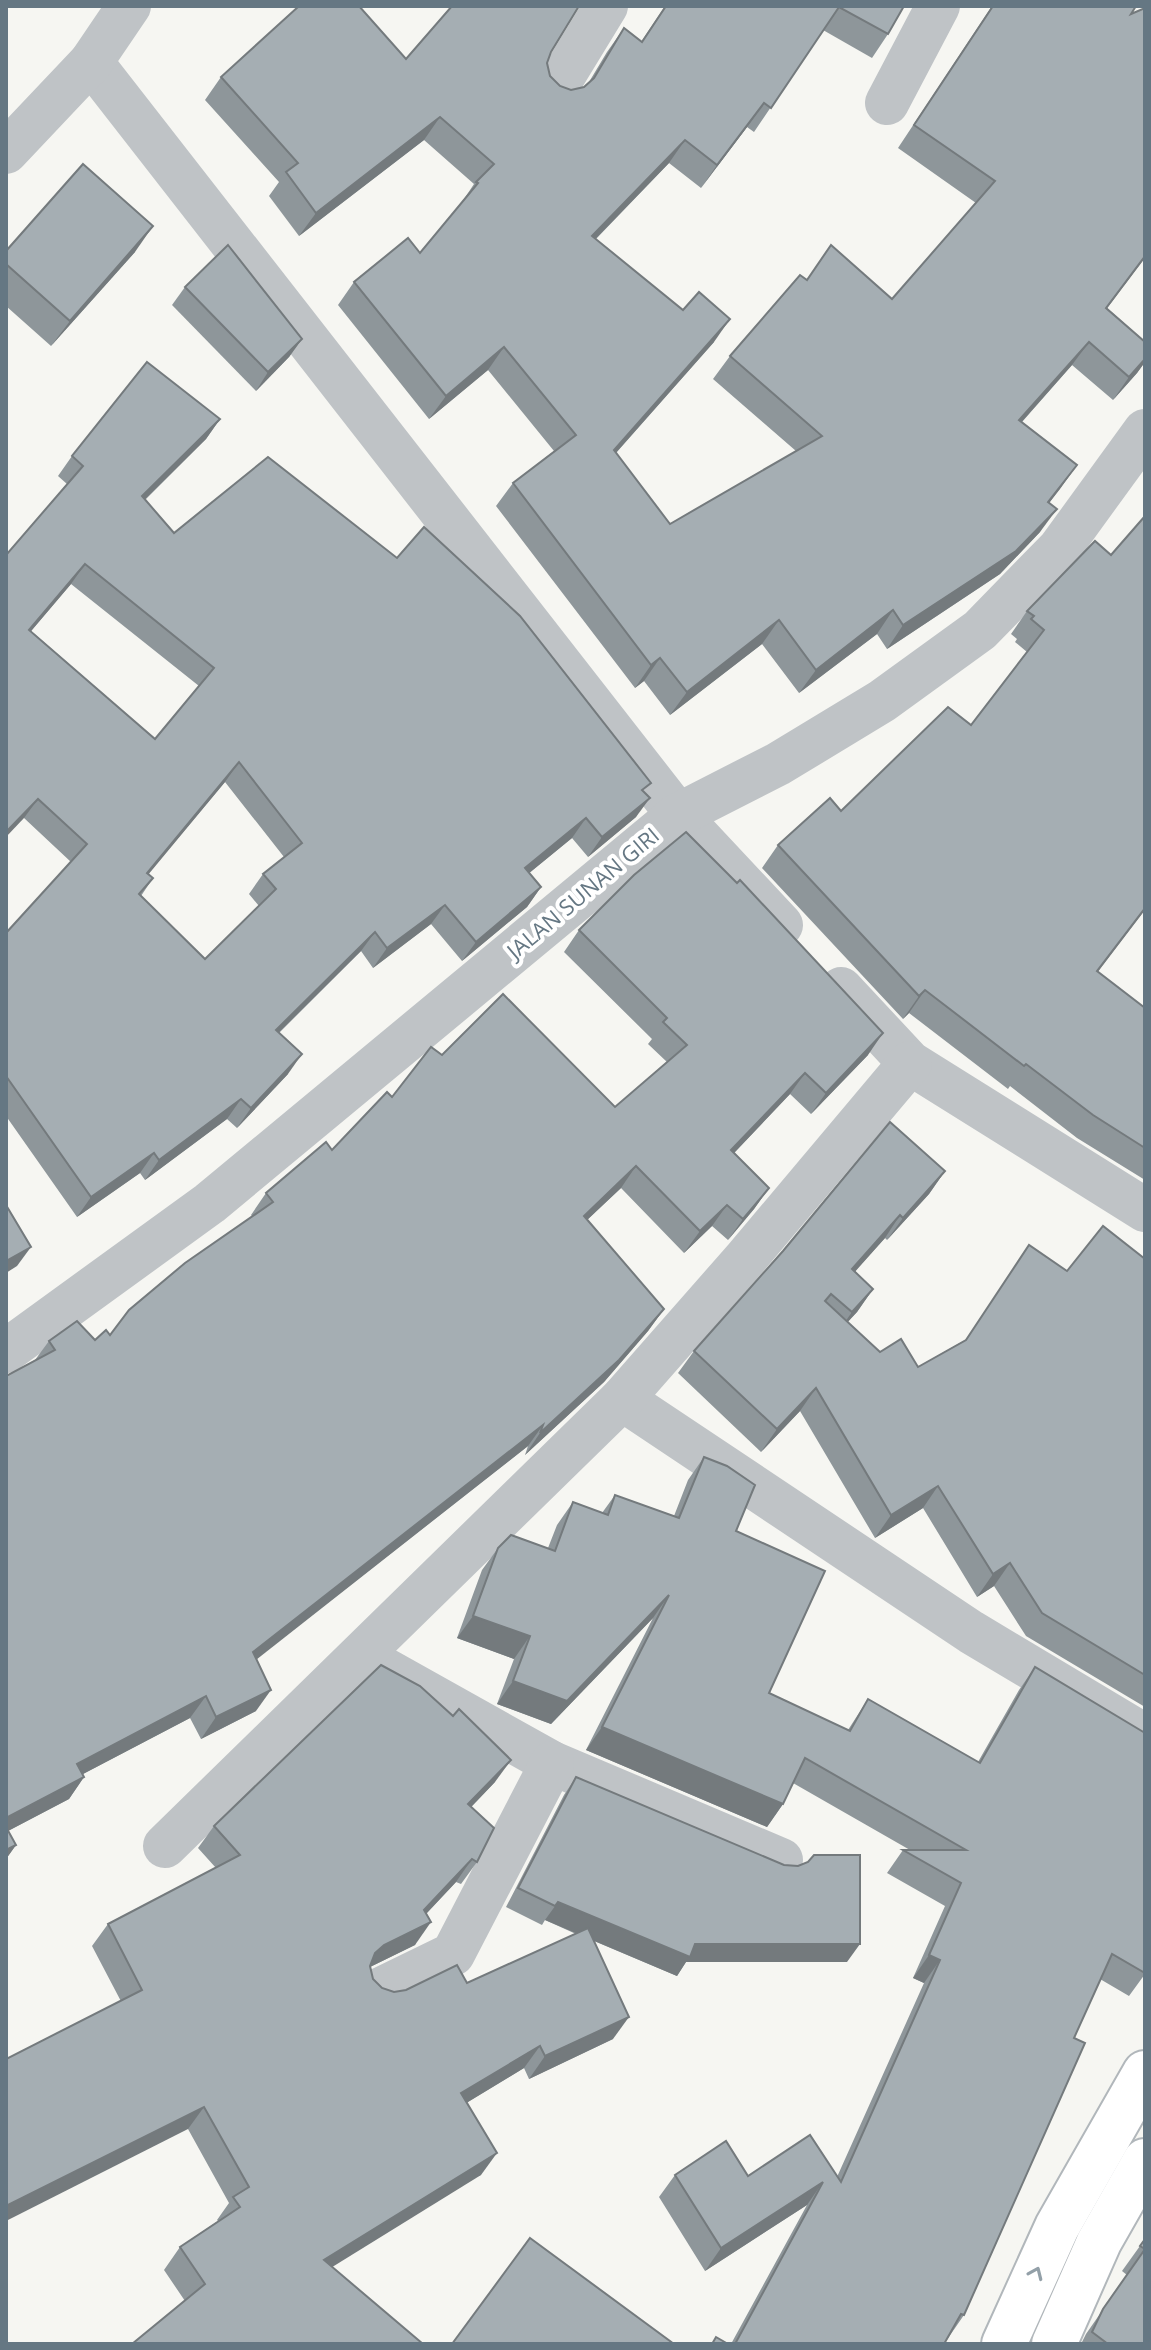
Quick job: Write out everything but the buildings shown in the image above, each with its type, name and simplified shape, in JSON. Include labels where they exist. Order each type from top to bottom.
[{"type":"main road","points":[[1004,2344],[1057,2227],[1145,2073]]},
{"type":"main road","points":[[1054,2344],[1099,2242],[1145,2161]]},
{"type":"street","points":[[6,152],[91,62],[129,6]]},
{"type":"street","points":[[556,88],[606,6]]},
{"type":"street","points":[[887,103],[938,6]]},
{"type":"street","points":[[91,62],[678,815],[910,1063],[1145,1210]]},
{"type":"street","name":"JALAN SUNAN GIRI","points":[[6,1351],[210,1203],[678,815],[778,764],[882,701],[980,630],[1060,548],[1145,431]]},
{"type":"street","points":[[165,1846],[622,1399],[910,1063]]},
{"type":"street","points":[[622,1399],[971,1632],[1145,1736]]},
{"type":"street","points":[[359,1655],[552,1763],[781,1860]]},
{"type":"street","points":[[379,1990],[453,1954],[552,1763]]}]
